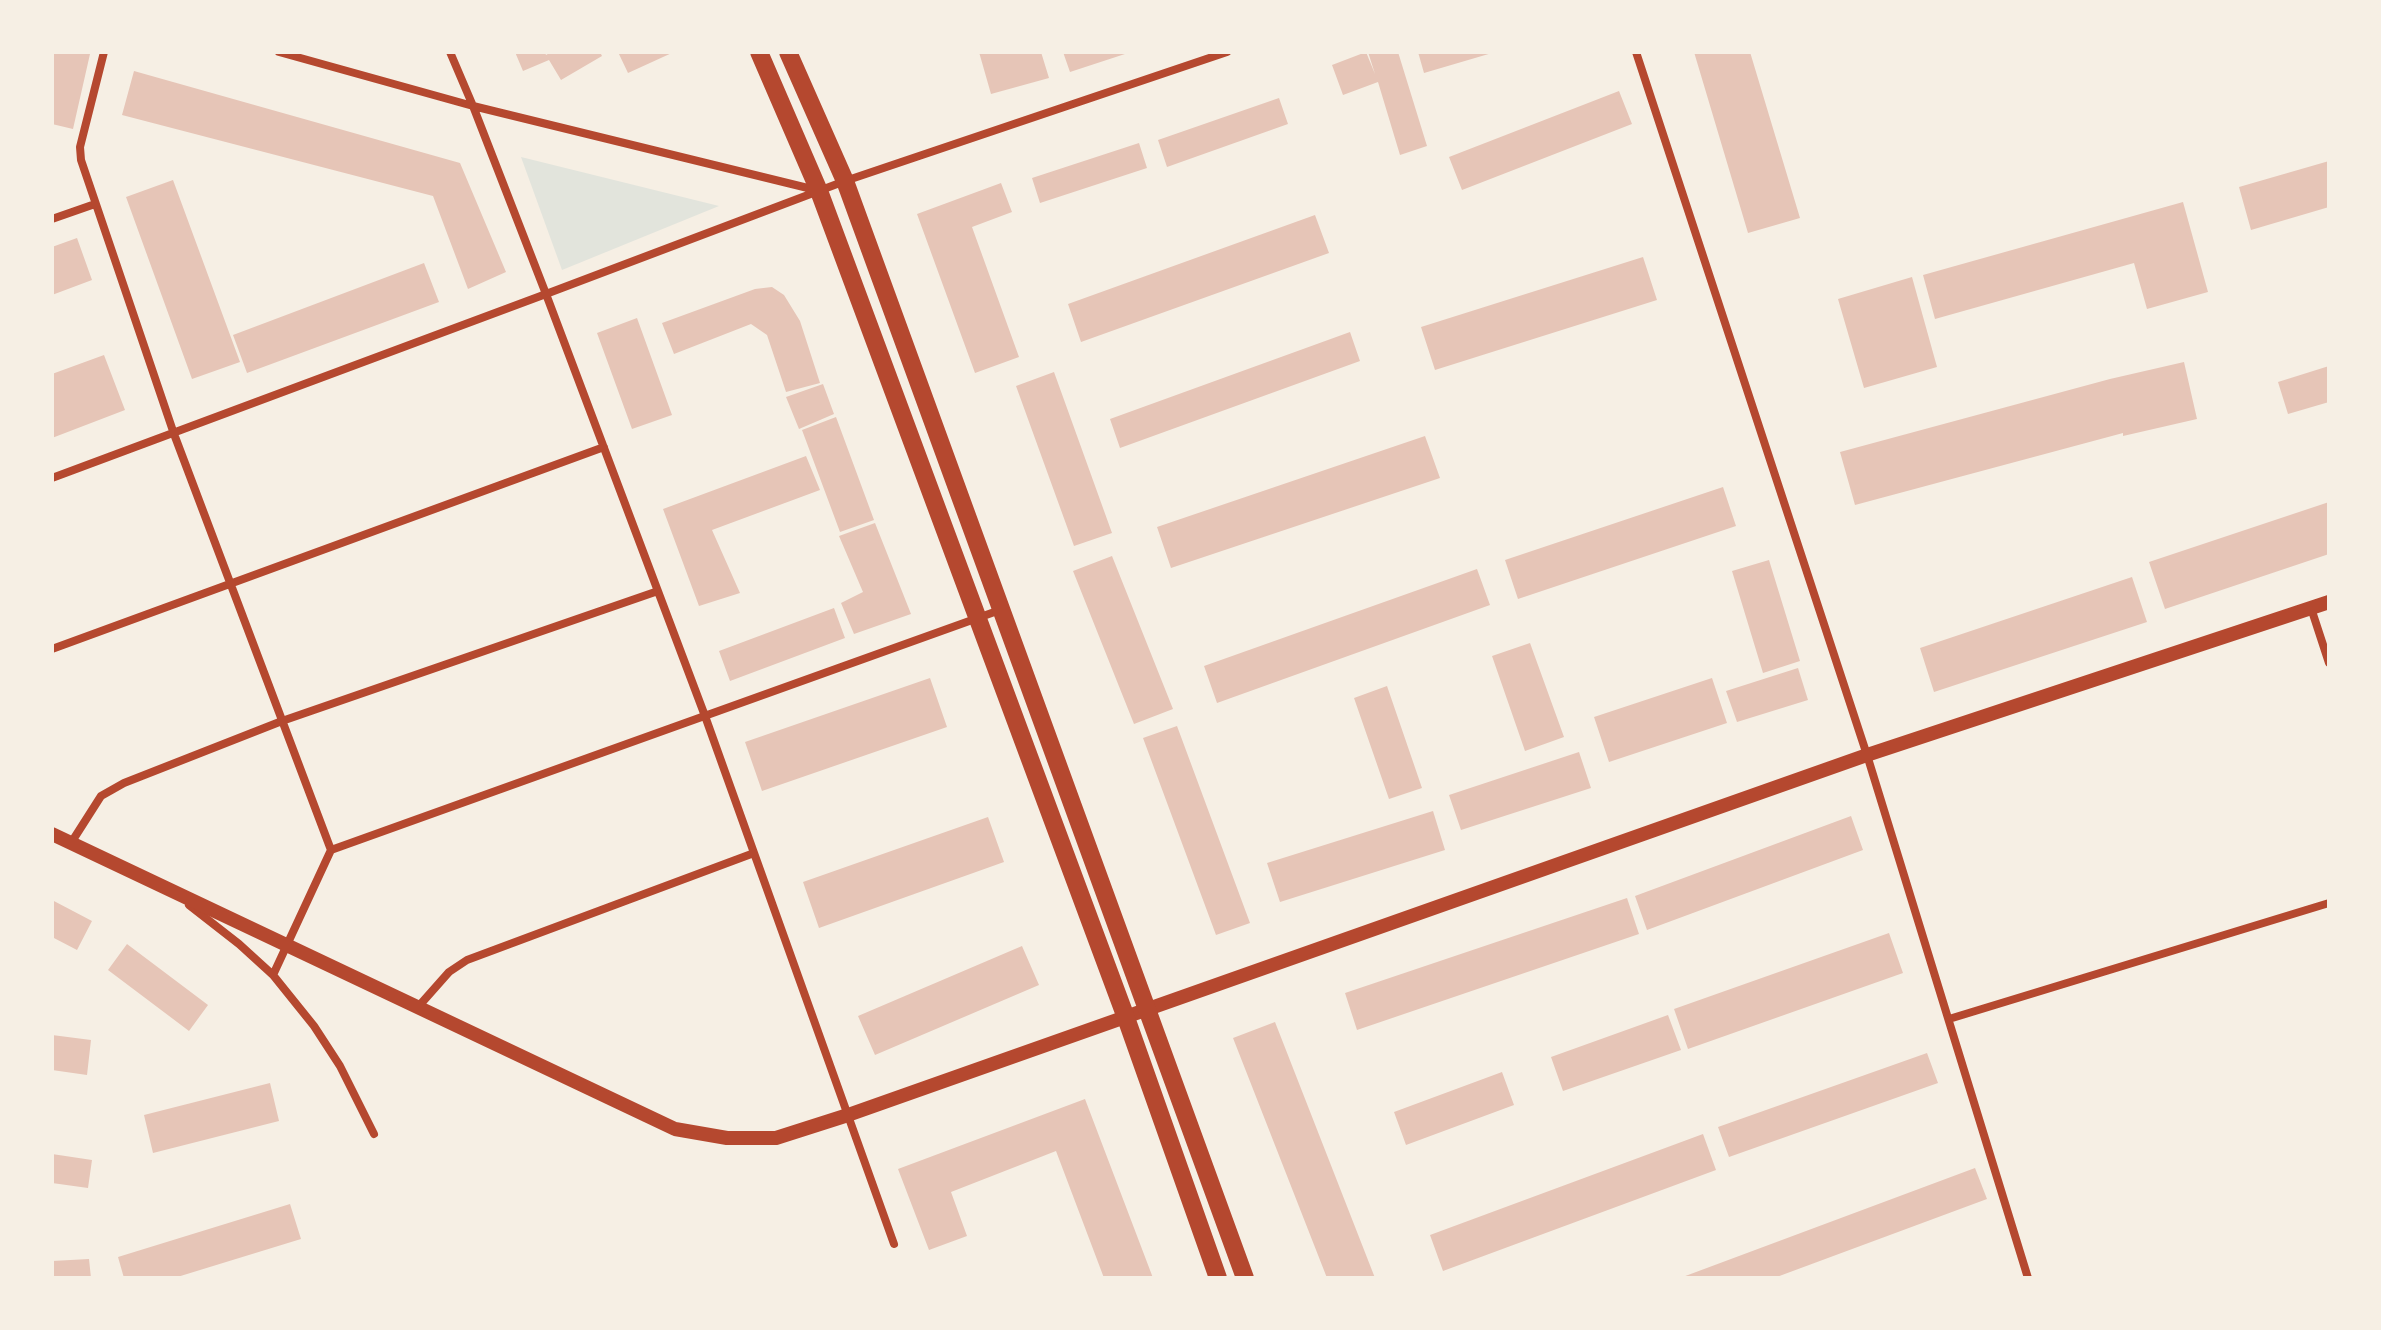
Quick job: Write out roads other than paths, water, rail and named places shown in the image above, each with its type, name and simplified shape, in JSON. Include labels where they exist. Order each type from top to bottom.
[{"type":"highway","points":[[759,52],[819,191],[1125,1015],[1218,1278]]},
{"type":"highway","points":[[788,52],[845,181],[1245,1278]]},
{"type":"street","points":[[104,52],[80,147],[81,160],[174,434],[331,850]]},
{"type":"street","points":[[279,52],[473,106],[819,191]]},
{"type":"street","points":[[450,52],[546,294],[705,716],[894,1244]]},
{"type":"street","points":[[52,478],[845,181],[1227,52]]},
{"type":"street","points":[[1636,52],[1867,755],[2028,1278]]},
{"type":"street","points":[[52,219],[95,204]]},
{"type":"street","points":[[52,649],[604,447]]},
{"type":"street","points":[[71,843],[101,796],[124,783],[282,721],[658,591]]},
{"type":"street","points":[[52,834],[675,1129],[727,1138],[776,1138],[1867,755],[2329,602]]},
{"type":"street","points":[[2311,608],[2329,663]]},
{"type":"street","points":[[273,975],[331,850],[1000,610]]},
{"type":"street","points":[[418,1007],[449,972],[467,960],[754,853]]},
{"type":"street","points":[[171,890],[273,975],[314,1026],[340,1066],[374,1134]]},
{"type":"street","points":[[1949,1019],[2329,903]]}]
